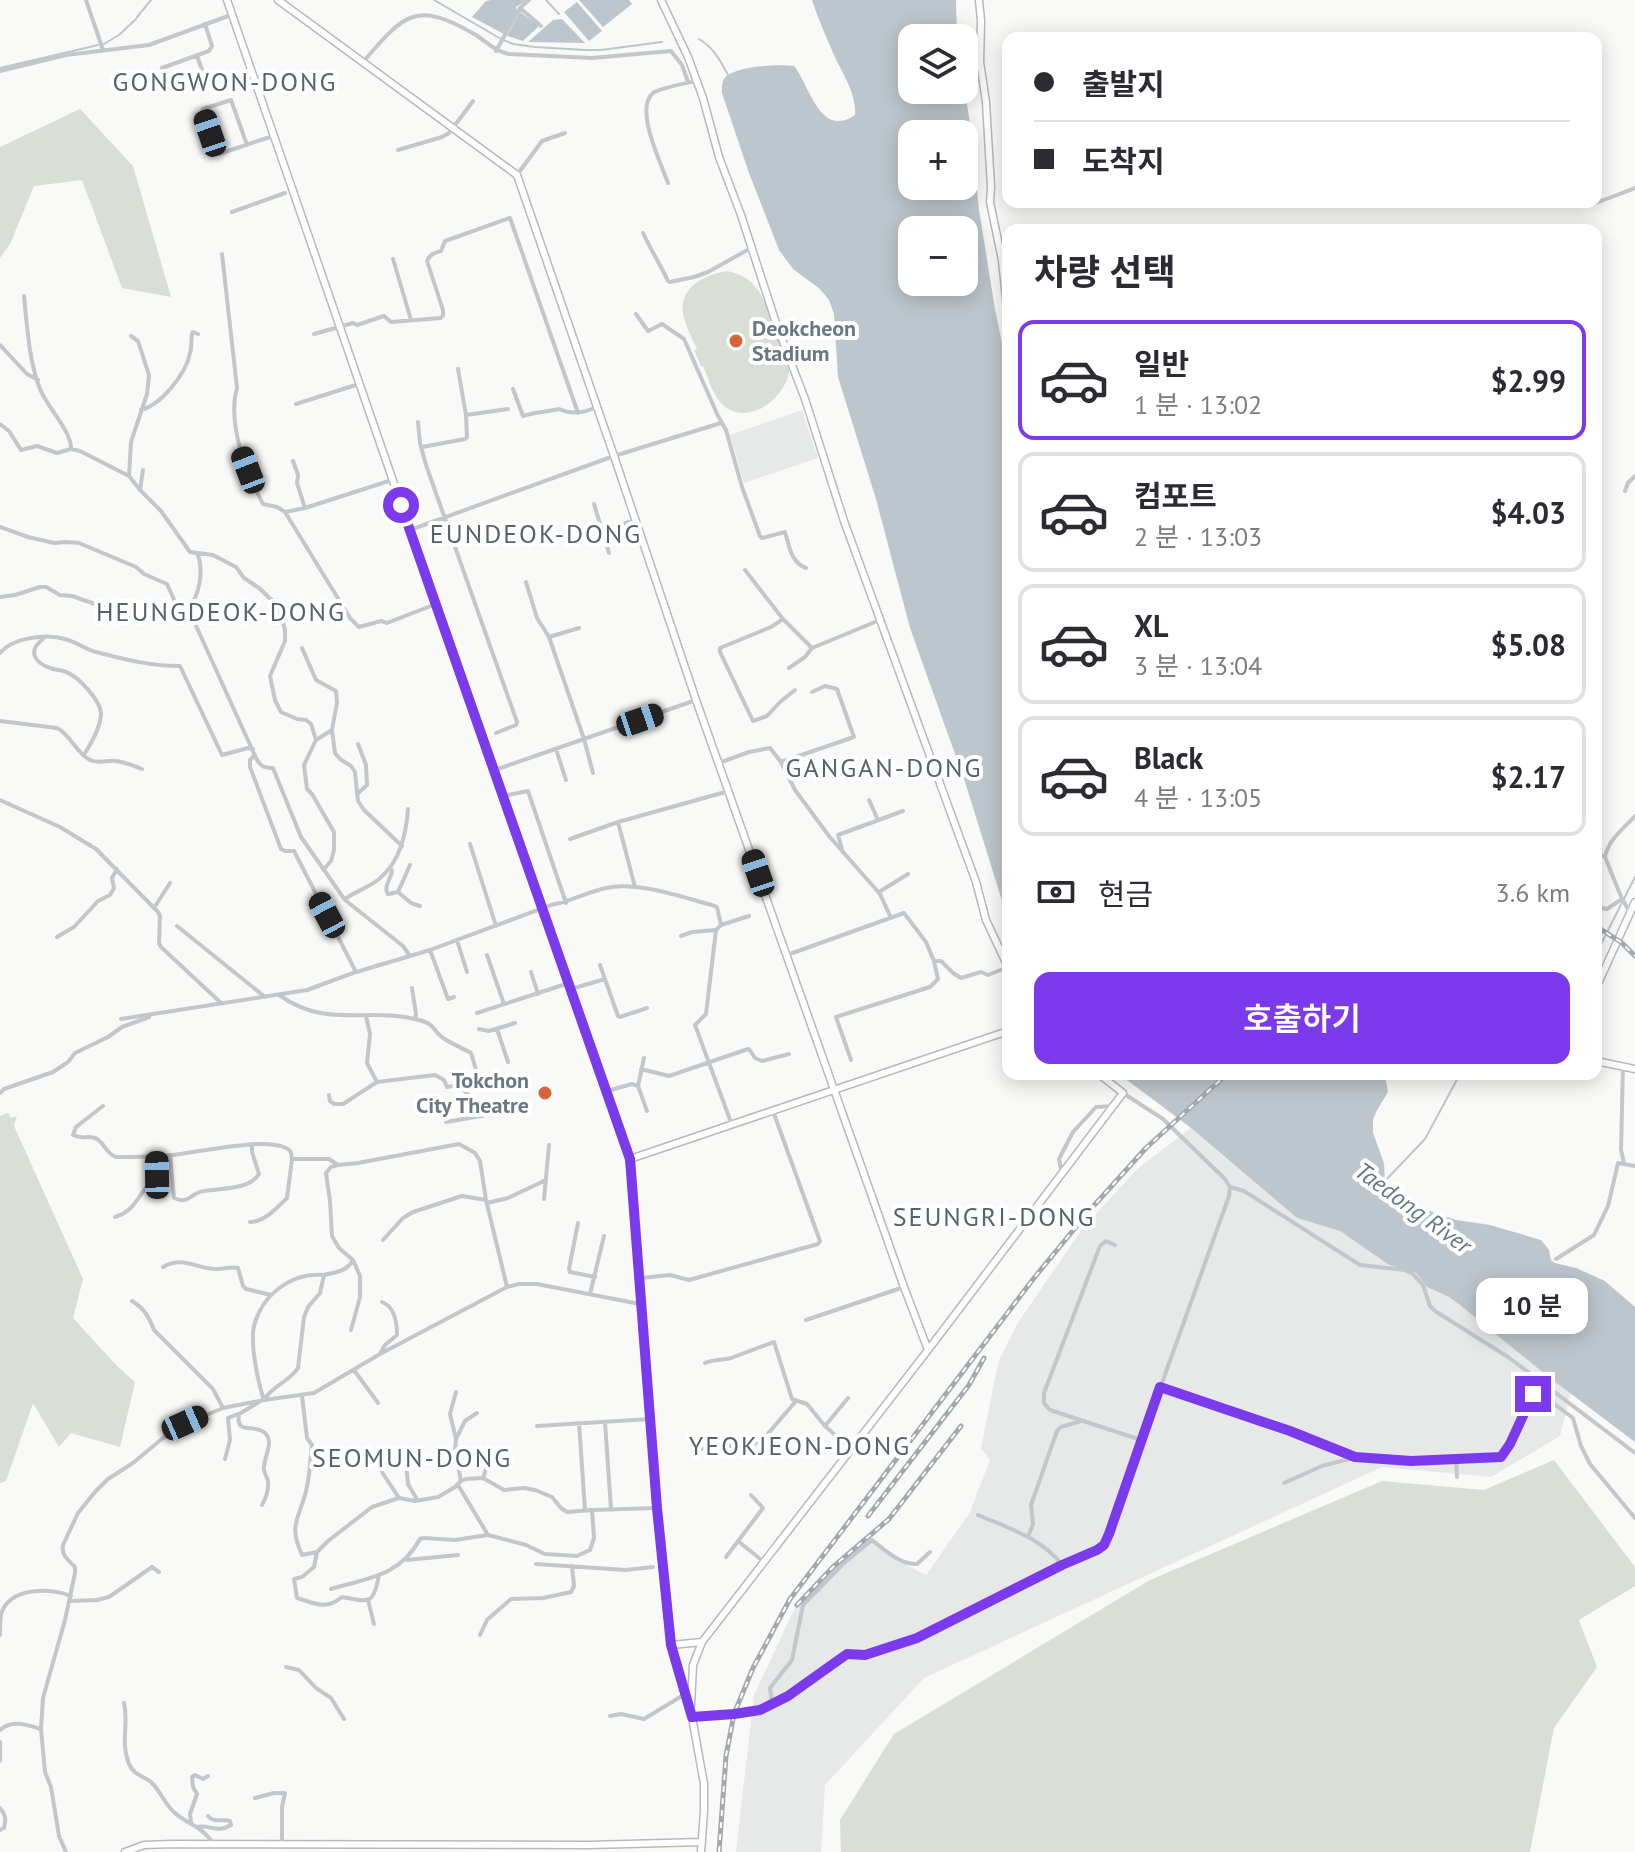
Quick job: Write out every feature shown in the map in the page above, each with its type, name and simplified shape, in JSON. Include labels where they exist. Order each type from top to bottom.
[{"type":"main road","points":[[227,0],[630,1159],[657,1508],[671,1645],[692,1717],[704,1784],[701,1852]]},
{"type":"main road","points":[[278,0],[517,175],[696,700],[928,1350]]},
{"type":"main road","points":[[661,0],[688,57],[692,82],[703,98],[715,148],[805,399],[844,521],[976,882],[986,920],[1002,954]]},
{"type":"main road","points":[[979,0],[990,202],[1002,260]]},
{"type":"main road","points":[[1602,974],[1635,902]]},
{"type":"main road","points":[[630,1159],[1002,1033]]},
{"type":"main road","points":[[1602,1062],[1635,1069]]},
{"type":"main road","points":[[692,1717],[693,1665],[702,1642],[1123,1093],[1107,1080]]},
{"type":"main road","points":[[671,1645],[702,1642]]},
{"type":"main road","points":[[125,1852],[144,1845],[282,1845],[308,1848],[702,1842]]},
{"type":"street","points":[[86,0],[103,50]]},
{"type":"street","points":[[496,51],[520,8],[529,0]]},
{"type":"street","points":[[520,8],[541,26]]},
{"type":"street","points":[[363,62],[404,17],[426,12],[440,13],[477,35],[496,51],[509,54],[592,58],[671,51],[692,82],[652,94],[646,106],[647,122],[668,183]]},
{"type":"street","points":[[0,71],[66,55],[149,45],[231,15]]},
{"type":"street","points":[[162,68],[209,51],[212,46],[205,24]]},
{"type":"street","points":[[197,56],[208,86]]},
{"type":"street","points":[[247,145],[231,100],[203,109],[217,153],[247,145],[273,136]]},
{"type":"street","points":[[398,150],[442,137],[453,128],[473,101]]},
{"type":"street","points":[[517,175],[539,143],[565,133]]},
{"type":"street","points":[[1602,201],[1635,188]]},
{"type":"street","points":[[232,212],[285,193]]},
{"type":"street","points":[[314,334],[384,316],[391,322],[441,318],[443,315],[427,261],[432,254],[441,251],[445,241],[510,218],[578,413]]},
{"type":"street","points":[[643,233],[670,282],[708,272],[751,248]]},
{"type":"street","points":[[222,254],[237,388],[233,410],[239,445],[263,504],[285,512],[350,618],[359,627],[381,621],[387,623],[436,604]]},
{"type":"street","points":[[393,259],[411,320]]},
{"type":"street","points":[[24,296],[28,335],[40,388],[54,416],[69,434],[71,449]]},
{"type":"street","points":[[636,314],[648,331],[662,324],[684,339],[726,430],[760,536],[785,532],[794,560],[806,568]]},
{"type":"street","points":[[141,410],[150,407],[175,384],[191,352],[192,334],[198,334]]},
{"type":"street","points":[[129,476],[131,442],[147,394],[149,375],[138,341],[131,336]]},
{"type":"street","points":[[0,345],[27,374],[38,380]]},
{"type":"street","points":[[422,447],[465,439],[468,434],[458,369]]},
{"type":"street","points":[[296,404],[359,384]]},
{"type":"street","points":[[513,389],[523,416],[559,409],[578,413],[597,407]]},
{"type":"street","points":[[466,415],[508,409]]},
{"type":"street","points":[[418,422],[422,447],[517,722],[496,733]]},
{"type":"street","points":[[410,530],[614,456],[721,423]]},
{"type":"street","points":[[0,424],[9,431],[21,450],[37,446],[57,453],[71,449],[80,451],[129,476],[161,511],[190,552],[213,555],[236,567],[244,578],[279,607],[285,641],[270,676],[275,700],[281,712],[311,724],[316,740]]},
{"type":"street","points":[[293,461],[305,508]]},
{"type":"street","points":[[140,490],[143,470]]},
{"type":"street","points":[[1625,491],[1635,476]]},
{"type":"street","points":[[285,512],[392,480]]},
{"type":"street","points":[[594,504],[609,553]]},
{"type":"street","points":[[602,530],[636,520]]},
{"type":"street","points":[[0,527],[54,543],[79,543],[167,584],[176,604],[188,608],[260,764],[273,768],[301,837],[345,900],[403,946],[410,956]]},
{"type":"street","points":[[188,608],[197,594],[200,562],[197,553]]},
{"type":"street","points":[[745,570],[783,619],[812,648]]},
{"type":"street","points":[[526,582],[537,618],[549,637],[593,773]]},
{"type":"street","points":[[0,597],[46,587],[60,595],[72,596],[118,612]]},
{"type":"street","points":[[783,619],[720,648],[720,652],[753,721],[767,716],[795,690]]},
{"type":"street","points":[[789,668],[812,648],[880,620]]},
{"type":"street","points":[[549,637],[579,628]]},
{"type":"street","points":[[45,638],[35,645],[34,656],[47,667],[73,676],[99,704],[99,726],[84,755]]},
{"type":"street","points":[[0,653],[13,643],[63,638],[97,653],[135,662],[180,666],[222,755],[253,749]]},
{"type":"street","points":[[302,648],[316,680],[336,691],[332,730],[335,753],[355,772],[358,801],[402,846]]},
{"type":"street","points":[[781,762],[854,737],[837,689],[825,686],[812,692]]},
{"type":"street","points":[[494,770],[696,700]]},
{"type":"street","points":[[0,721],[57,728],[84,755],[96,762],[117,761],[142,769]]},
{"type":"street","points":[[324,869],[331,861],[334,850],[334,832],[307,789],[304,765],[316,740],[332,730]]},
{"type":"street","points":[[357,794],[367,785],[366,765],[358,744]]},
{"type":"street","points":[[719,763],[770,748],[795,790],[879,892],[891,918]]},
{"type":"street","points":[[556,749],[566,780]]},
{"type":"street","points":[[255,755],[250,760],[250,767],[281,849],[294,851],[356,972]]},
{"type":"street","points":[[503,796],[528,791],[566,903]]},
{"type":"street","points":[[570,839],[618,822],[729,791]]},
{"type":"street","points":[[0,800],[79,837],[96,849],[160,916],[159,943],[221,1003]]},
{"type":"street","points":[[869,800],[878,820]]},
{"type":"street","points":[[345,900],[355,891],[379,879],[390,867],[402,846],[408,809]]},
{"type":"street","points":[[843,851],[838,835],[903,811]]},
{"type":"street","points":[[1629,910],[1605,857],[1612,840],[1635,816]]},
{"type":"street","points":[[618,822],[635,887]]},
{"type":"street","points":[[470,844],[496,926]]},
{"type":"street","points":[[398,892],[410,865]]},
{"type":"street","points":[[390,867],[391,878],[386,891],[388,894],[398,892]]},
{"type":"street","points":[[57,937],[74,927],[98,901],[110,895],[114,888],[112,878],[117,869]]},
{"type":"street","points":[[879,892],[908,874]]},
{"type":"street","points":[[154,908],[170,883]]},
{"type":"street","points":[[121,1019],[307,990],[609,887],[635,887],[717,907],[721,925]]},
{"type":"street","points":[[398,892],[420,906]]},
{"type":"street","points":[[1602,908],[1607,909],[1622,899]]},
{"type":"street","points":[[787,955],[904,913],[926,942],[938,979],[930,987],[836,1017],[851,1060]]},
{"type":"street","points":[[732,1125],[695,1025],[706,1014],[716,930],[721,925],[749,916]]},
{"type":"street","points":[[177,926],[265,997]]},
{"type":"street","points":[[681,936],[716,930]]},
{"type":"street","points":[[457,940],[467,972]]},
{"type":"street","points":[[430,950],[448,999],[454,997]]},
{"type":"street","points":[[487,955],[504,1004]]},
{"type":"street","points":[[934,961],[941,961],[961,978],[981,972],[988,975],[1002,969]]},
{"type":"street","points":[[600,965],[618,1016],[647,1008]]},
{"type":"street","points":[[531,972],[538,994]]},
{"type":"street","points":[[477,1013],[538,994],[605,979]]},
{"type":"street","points":[[412,988],[415,1019]]},
{"type":"street","points":[[279,995],[308,1012],[415,1019],[431,1024],[442,1037],[471,1053],[476,1070],[488,1080]]},
{"type":"street","points":[[0,1093],[53,1072],[75,1053],[122,1027],[158,1013]]},
{"type":"street","points":[[366,1016],[370,1034],[367,1063],[377,1082]]},
{"type":"street","points":[[479,1029],[489,1031],[515,1023]]},
{"type":"street","points":[[497,1029],[508,1062]]},
{"type":"street","points":[[641,1069],[669,1076],[749,1049],[755,1058],[762,1061],[789,1054]]},
{"type":"street","points":[[644,1058],[638,1086],[647,1111]]},
{"type":"street","points":[[1623,1066],[1621,1150],[1624,1163]]},
{"type":"street","points":[[329,1095],[334,1104],[343,1104],[377,1082],[435,1075],[444,1080],[447,1087],[461,1087],[486,1114]]},
{"type":"street","points":[[607,1091],[632,1084],[638,1086]]},
{"type":"street","points":[[692,1717],[749,1713],[788,1696],[847,1654],[865,1655],[918,1637],[1104,1545],[1230,1187],[1163,1119],[1123,1093]]},
{"type":"street","points":[[103,1106],[76,1127],[75,1137],[95,1138],[110,1155],[116,1157],[170,1155],[252,1145],[288,1149],[292,1159],[287,1198],[262,1220],[250,1222]]},
{"type":"street","points":[[1062,1174],[1059,1159],[1073,1132],[1096,1107],[1113,1106]]},
{"type":"street","points":[[641,1278],[670,1275],[689,1280],[818,1244],[820,1241],[773,1111]]},
{"type":"street","points":[[446,1122],[498,1113]]},
{"type":"street","points":[[351,1330],[361,1285],[353,1260],[339,1248],[332,1236],[326,1173],[338,1165],[459,1144],[475,1153],[480,1161],[486,1201],[507,1287]]},
{"type":"street","points":[[170,1155],[174,1198],[182,1201],[200,1192],[239,1187],[256,1180],[259,1174],[252,1145]]},
{"type":"street","points":[[544,1199],[549,1145]]},
{"type":"street","points":[[115,1217],[135,1205],[157,1175],[157,1156]]},
{"type":"street","points":[[292,1159],[329,1159],[338,1165]]},
{"type":"street","points":[[1556,1259],[1594,1235],[1608,1206],[1618,1163],[1635,1166]]},
{"type":"street","points":[[383,1240],[403,1218],[443,1200],[462,1196],[486,1201],[508,1198],[546,1180]]},
{"type":"street","points":[[1230,1187],[1244,1191],[1360,1265],[1405,1270],[1413,1274],[1423,1285],[1430,1306],[1435,1311],[1508,1357],[1635,1453]]},
{"type":"street","points":[[578,1223],[569,1269],[570,1272],[595,1277]]},
{"type":"street","points":[[590,1294],[604,1236]]},
{"type":"street","points":[[1115,1245],[1106,1241],[1100,1246],[1044,1393],[1044,1403],[1047,1408],[1081,1421],[1141,1440]]},
{"type":"street","points":[[262,1400],[256,1379],[253,1328],[260,1311],[283,1284],[306,1275],[344,1270],[350,1267],[353,1260]]},
{"type":"street","points":[[163,1267],[175,1263],[192,1263],[215,1269],[233,1266],[238,1268],[246,1289],[271,1295]]},
{"type":"street","points":[[225,1459],[230,1440],[228,1418],[254,1407],[298,1368],[304,1317],[320,1293],[324,1275]]},
{"type":"street","points":[[66,1852],[59,1836],[51,1787],[45,1772],[41,1729],[43,1698],[70,1599],[75,1567],[62,1551],[84,1504],[108,1479],[133,1463],[175,1428],[223,1408],[302,1396],[321,1390],[380,1354],[507,1287],[537,1284],[642,1304]]},
{"type":"street","points":[[806,1320],[904,1287]]},
{"type":"street","points":[[132,1301],[142,1307],[154,1330],[213,1389],[223,1408]]},
{"type":"street","points":[[380,1354],[397,1335],[393,1312],[390,1306],[382,1302]]},
{"type":"street","points":[[705,1363],[715,1358],[725,1360],[774,1342],[792,1399],[807,1404],[825,1426],[852,1450]]},
{"type":"street","points":[[354,1370],[378,1403]]},
{"type":"street","points":[[1160,1387],[1290,1431],[1355,1457],[1411,1461],[1501,1457],[1533,1394],[1537,1393],[1573,1418],[1590,1464],[1635,1518]]},
{"type":"street","points":[[456,1392],[450,1414],[456,1439],[459,1482],[488,1535]]},
{"type":"street","points":[[302,1396],[307,1438],[312,1445],[307,1488],[294,1526],[302,1555],[317,1552],[372,1507],[399,1498],[418,1501],[445,1495],[459,1482],[483,1478],[504,1490],[524,1488],[552,1497],[567,1512],[657,1508]]},
{"type":"street","points":[[825,1426],[848,1398]]},
{"type":"street","points":[[702,1449],[760,1443],[796,1401]]},
{"type":"street","points":[[456,1439],[465,1421],[477,1413]]},
{"type":"street","points":[[239,1414],[241,1426],[258,1429],[268,1437],[264,1468],[268,1480],[267,1492],[262,1505]]},
{"type":"street","points":[[537,1426],[650,1419]]},
{"type":"street","points":[[1028,1537],[1033,1524],[1031,1505],[1057,1431],[1081,1421]]},
{"type":"street","points":[[605,1422],[611,1509]]},
{"type":"street","points":[[407,1560],[420,1539],[455,1540],[488,1535],[526,1545],[545,1554],[577,1556],[590,1550],[594,1543],[579,1423]]},
{"type":"street","points":[[405,1452],[408,1484],[418,1501]]},
{"type":"street","points":[[483,1478],[491,1454]]},
{"type":"street","points":[[377,1457],[382,1472],[399,1498]]},
{"type":"street","points":[[1284,1483],[1322,1466],[1355,1457]]},
{"type":"street","points":[[1456,1459],[1457,1477]]},
{"type":"street","points":[[726,1557],[763,1508],[751,1495]]},
{"type":"street","points":[[978,1515],[1028,1537],[1055,1556],[1062,1565]]},
{"type":"street","points":[[770,1704],[770,1688],[792,1660],[803,1605],[843,1564],[872,1540],[910,1565],[917,1564],[930,1552]]},
{"type":"street","points":[[738,1541],[765,1562]]},
{"type":"street","points":[[317,1552],[314,1567],[302,1577],[294,1579],[297,1598],[328,1606],[342,1597],[368,1600],[376,1589],[379,1575]]},
{"type":"street","points":[[331,1589],[379,1575],[407,1560],[458,1555]]},
{"type":"street","points":[[536,1564],[626,1570],[653,1567]]},
{"type":"street","points":[[480,1635],[487,1620],[511,1599],[543,1598],[571,1592],[574,1586],[572,1566]]},
{"type":"street","points":[[0,1635],[1,1614],[22,1593],[63,1593],[70,1599],[97,1600],[109,1597],[152,1567],[159,1572]]},
{"type":"street","points":[[368,1600],[374,1624]]},
{"type":"street","points":[[286,1667],[299,1670],[331,1698],[344,1719]]},
{"type":"street","points":[[610,1716],[621,1714],[644,1719],[685,1694]]},
{"type":"street","points":[[124,1703],[124,1747],[130,1768],[150,1780],[172,1811],[191,1822],[213,1844]]},
{"type":"street","points":[[0,1730],[14,1723],[41,1729]]},
{"type":"street","points":[[0,1742],[0,1761]]},
{"type":"street","points":[[191,1822],[190,1814],[197,1794],[192,1777],[195,1775],[203,1779],[208,1776]]},
{"type":"street","points":[[255,1798],[285,1793],[282,1845]]},
{"type":"street","points":[[0,1808],[6,1819],[4,1828],[0,1830]]},
{"type":"street","points":[[197,1827],[216,1830],[231,1825],[226,1819],[213,1820],[208,1816]]},
{"type":"shaded area","points":[[80,109],[133,166],[171,297],[122,288],[82,180],[34,186],[10,244],[0,258],[0,147]]},
{"type":"shaded area","name":"Deokcheon Stadium","points":[[727,271],[745,278],[758,290],[771,317],[789,372],[775,398],[748,413],[728,409],[719,400],[694,350],[697,349],[684,318],[684,299],[688,291],[701,280]]},
{"type":"shaded area","points":[[802,410],[818,458],[744,483],[730,435]]},
{"type":"shaded area","points":[[8,1113],[11,1118],[17,1116],[14,1126],[83,1279],[73,1318],[135,1382],[120,1447],[71,1433],[59,1447],[33,1403],[6,1481],[0,1483],[0,1116]]},
{"type":"shaded area","points":[[1191,1128],[1297,1218],[1340,1231],[1389,1265],[1416,1273],[1427,1287],[1460,1305],[1571,1393],[1560,1436],[1491,1477],[1382,1467],[924,1678],[825,1785],[821,1852],[736,1852],[754,1695],[799,1599],[869,1540],[893,1558],[926,1575],[969,1514],[990,1460],[981,1448],[998,1363],[1019,1321],[1083,1228],[1137,1169]]},
{"type":"shaded area","points":[[1554,1460],[1635,1567],[1635,1586],[1579,1620],[1597,1667],[1554,1728],[1530,1852],[841,1852],[840,1820],[894,1734],[1150,1580],[1382,1481],[1484,1490]]},
{"type":"water","points":[[527,0],[516,7],[517,11],[504,34],[472,17],[486,1]]},
{"type":"water","points":[[579,0],[629,0],[632,4],[603,27]]},
{"type":"water","points":[[812,0],[956,0],[957,24],[898,24],[898,104],[967,104],[969,120],[898,120],[898,200],[978,200],[1002,343],[1002,901],[965,782],[910,628],[876,499],[838,377],[834,314],[829,300],[820,289],[793,269],[779,250],[749,173],[722,93],[722,83],[728,75],[742,70],[760,66],[794,66],[817,107],[833,120],[843,121],[855,115],[851,92]]},
{"type":"water","points":[[577,2],[602,31],[589,41],[564,12]]},
{"type":"water","points":[[520,12],[539,26],[523,41],[507,36]]},
{"type":"water","points":[[562,19],[585,43],[528,42],[553,20]]},
{"type":"water","name":"Taedong River","points":[[1127,1080],[1386,1080],[1388,1092],[1373,1120],[1373,1133],[1384,1163],[1387,1189],[1394,1196],[1456,1220],[1490,1225],[1541,1240],[1555,1263],[1576,1268],[1605,1281],[1635,1307],[1635,1442],[1460,1305],[1427,1287],[1416,1273],[1389,1265],[1340,1231],[1297,1218],[1191,1128]]},
{"type":"waterway","points":[[137,17],[151,0]]},
{"type":"waterway","points":[[434,0],[513,44],[601,50],[662,42]]},
{"type":"waterway","points":[[546,0],[559,14]]},
{"type":"waterway","points":[[104,44],[136,19]]},
{"type":"waterway","points":[[699,39],[713,50],[728,75]]},
{"type":"waterway","points":[[0,68],[98,45]]},
{"type":"waterway","points":[[1602,942],[1635,877]]},
{"type":"waterway","name":"Taedong River","points":[[1383,1183],[1425,1139],[1457,1080]]},
{"type":"railway","points":[[1602,930],[1635,956]]},
{"type":"railway","points":[[719,1852],[726,1756],[734,1714],[753,1668],[790,1599],[1034,1278],[1089,1211],[1146,1148],[1220,1080]]},
{"type":"railway","points":[[868,1516],[969,1385],[984,1358]]},
{"type":"railway","points":[[797,1605],[833,1567],[889,1519],[961,1426]]},
{"type":"place","name":"Deokcheon Stadium","points":[[736,341]]},
{"type":"place","name":"Tokchon City Theatre","points":[[545,1093]]},
{"type":"district","name":"GONGWON-DONG","points":[[225,82]]},
{"type":"district","name":"EUNDEOK-DONG","points":[[536,534]]},
{"type":"district","name":"HEUNGDEOK-DONG","points":[[221,612]]},
{"type":"district","name":"GANGAN-DONG","points":[[884,768]]},
{"type":"district","name":"SEUNGRI-DONG","points":[[994,1217]]},
{"type":"district","name":"YEOKJEON-DONG","points":[[800,1446]]},
{"type":"district","name":"SEOMUN-DONG","points":[[412,1458]]},
{"type":"route","points":[[401,505],[630,1159],[657,1508],[671,1645],[692,1717],[760,1710],[788,1696],[847,1654],[865,1655],[917,1638],[1097,1550],[1104,1545],[1109,1534],[1160,1387],[1290,1431],[1355,1457],[1411,1461],[1501,1457],[1533,1394]]}]
